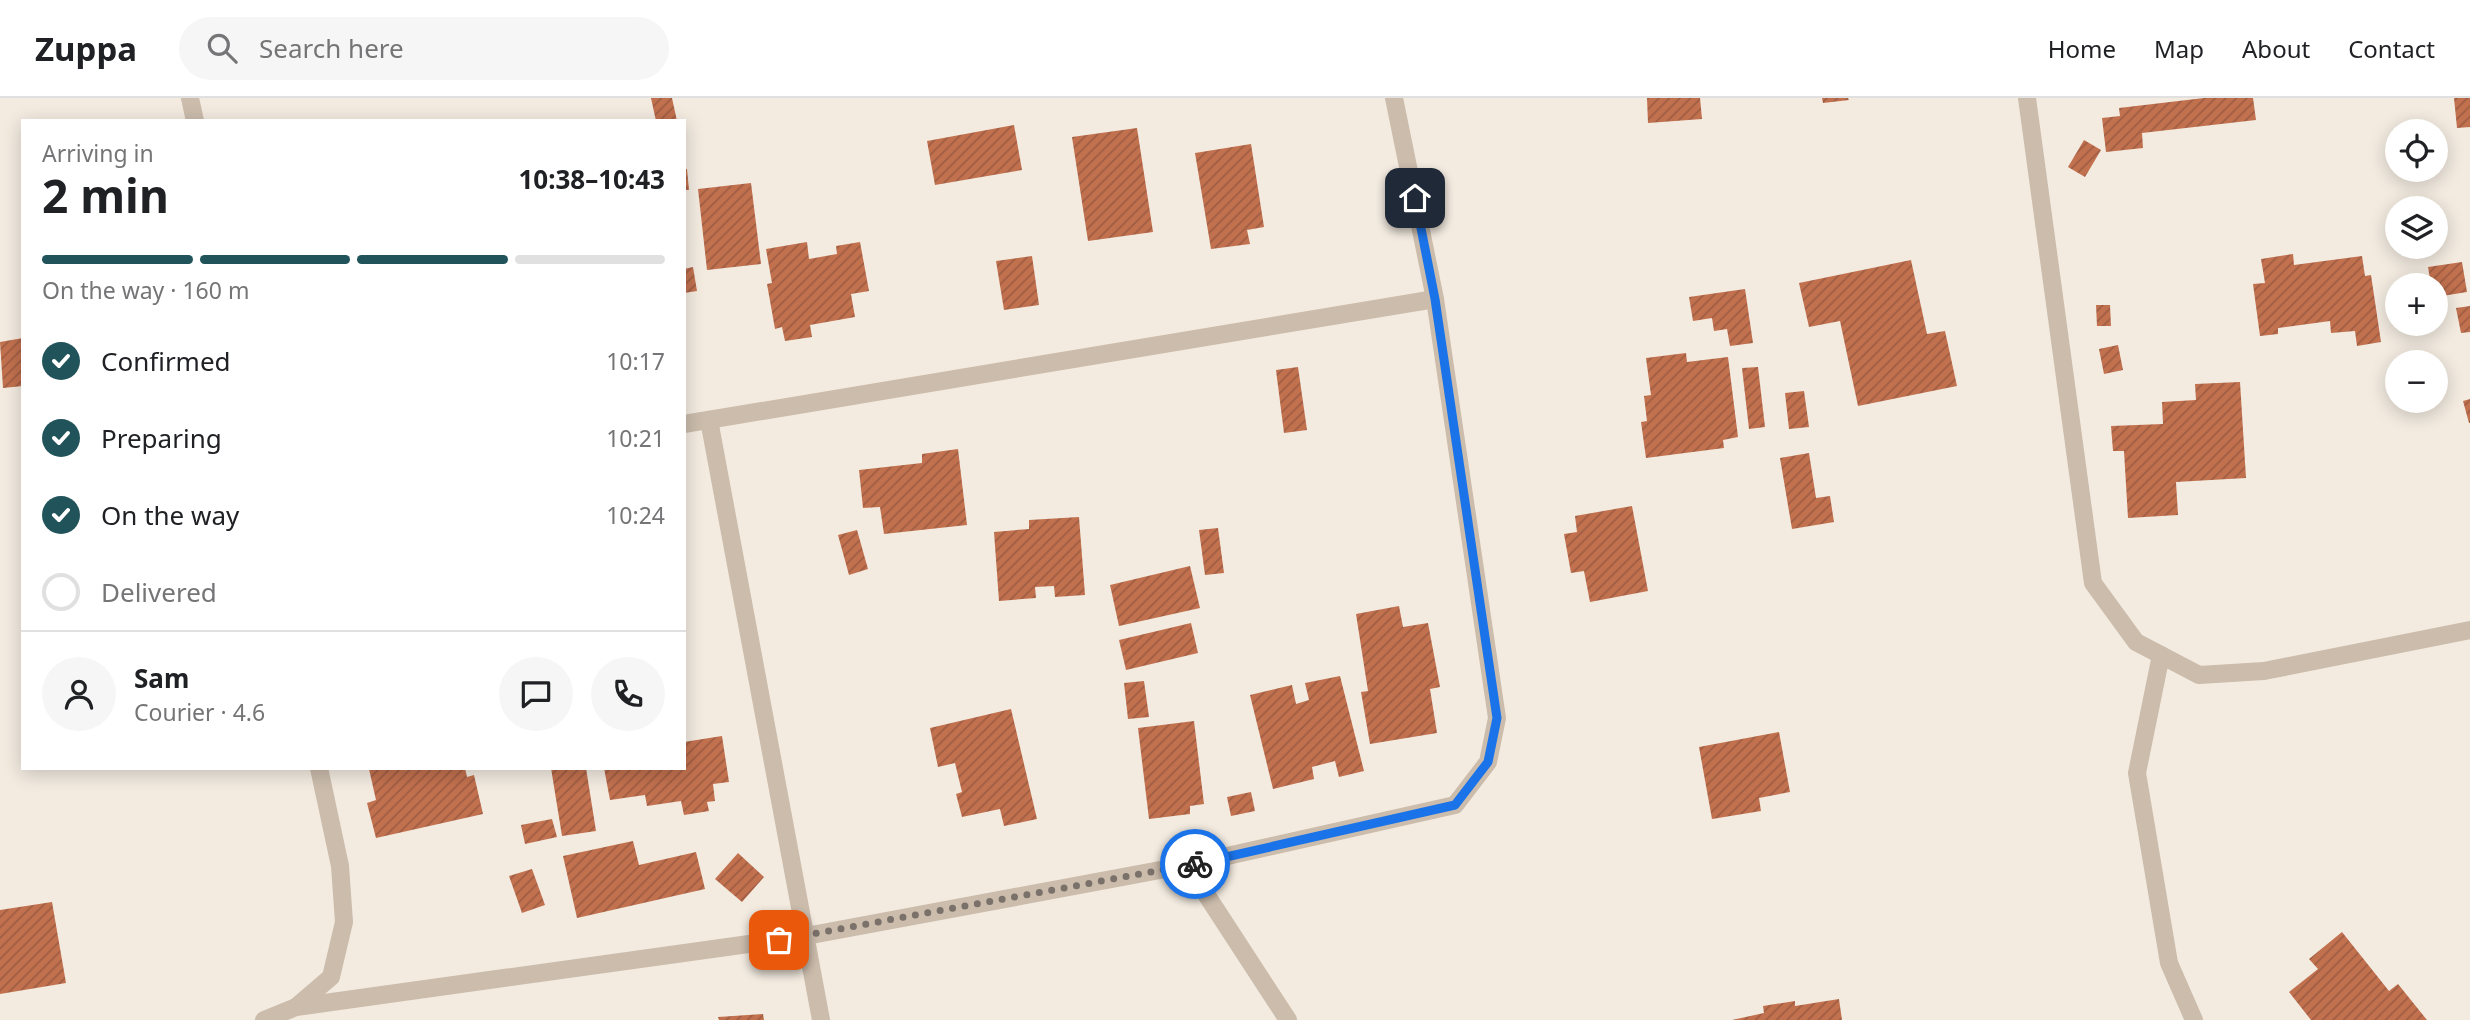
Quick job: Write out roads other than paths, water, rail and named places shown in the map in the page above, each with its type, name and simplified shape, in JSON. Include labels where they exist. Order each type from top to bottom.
[{"type":"street","points":[[190,98],[195,119]]},
{"type":"street","points":[[264,1020],[296,1007],[806,936],[1187,866],[1455,805],[1488,762],[1497,718],[1435,299],[1394,98]]},
{"type":"street","points":[[2027,98],[2093,583],[2136,642],[2199,675],[2264,671],[2470,630]]},
{"type":"street","points":[[686,425],[1435,299]]},
{"type":"street","points":[[709,420],[821,1020]]},
{"type":"street","points":[[2161,655],[2137,773],[2169,963],[2194,1020]]},
{"type":"street","points":[[296,1007],[331,977],[344,922],[340,866],[320,770]]},
{"type":"street","points":[[1187,866],[1288,1020]]}]
